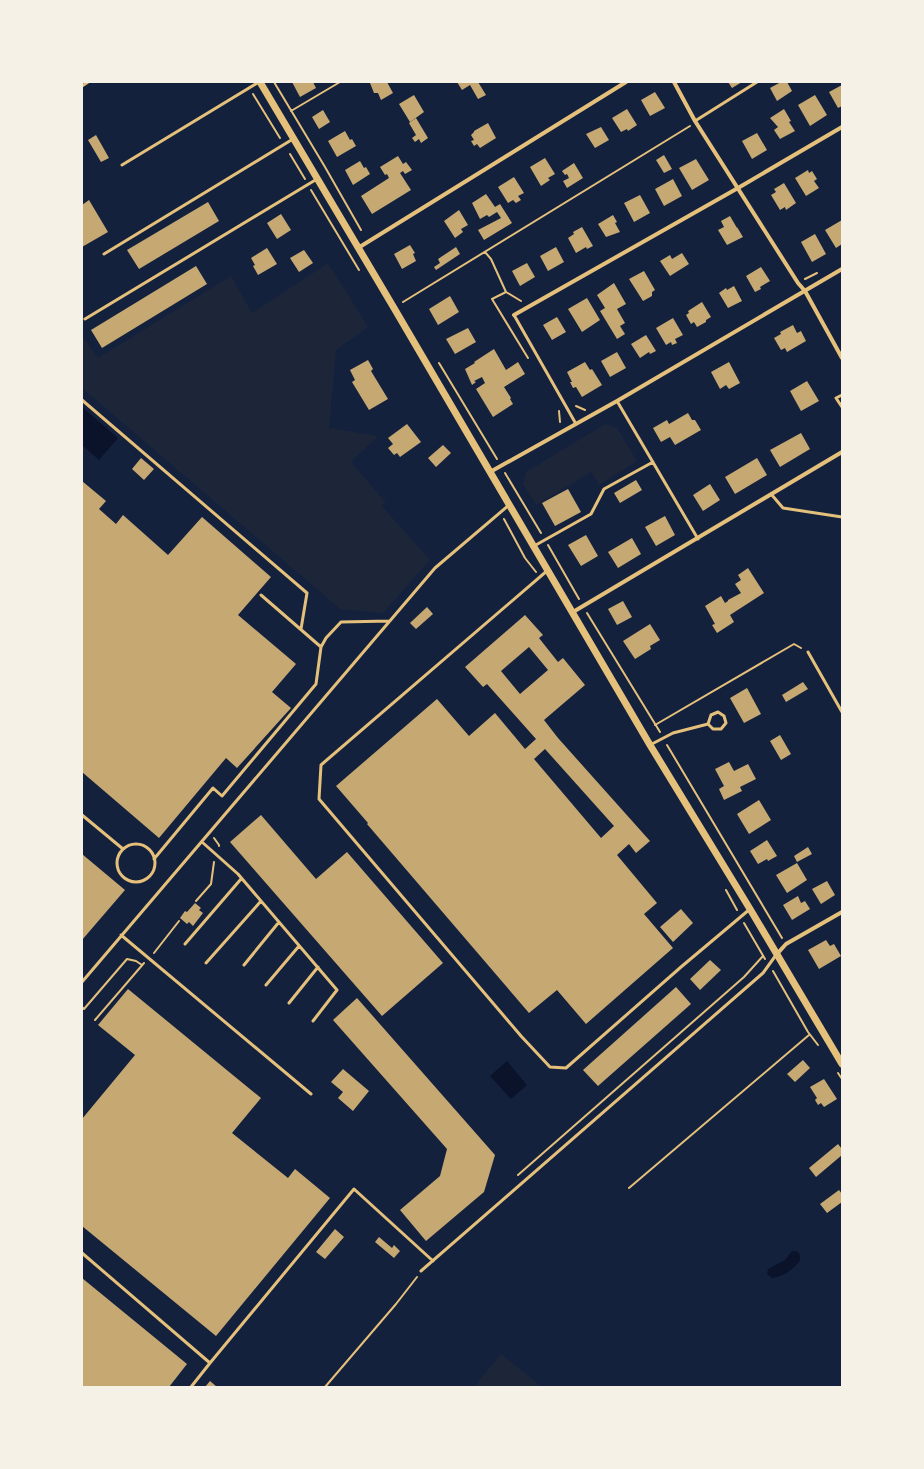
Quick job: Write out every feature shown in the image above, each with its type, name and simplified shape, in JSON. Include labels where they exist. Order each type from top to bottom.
[{"type":"street","points":[[260,82],[650,745],[842,1064]]},
{"type":"street","points":[[358,248],[626,82]]},
{"type":"street","points":[[674,82],[695,121],[798,283],[805,291],[842,358]]},
{"type":"street","points":[[514,315],[738,188],[842,127]]},
{"type":"street","points":[[490,472],[617,401],[842,269]]},
{"type":"street","points":[[573,612],[842,452]]},
{"type":"street","points":[[777,954],[786,944],[842,912]]},
{"type":"lane","points":[[82,86],[88,82]]},
{"type":"lane","points":[[122,164],[260,82]]},
{"type":"lane","points":[[695,121],[757,82]]},
{"type":"lane","points":[[104,254],[293,139]]},
{"type":"lane","points":[[85,319],[317,179]]},
{"type":"lane","points":[[514,315],[576,424]]},
{"type":"lane","points":[[842,395],[836,398],[842,407]]},
{"type":"lane","points":[[82,400],[307,593],[301,630]]},
{"type":"lane","points":[[617,401],[698,539]]},
{"type":"lane","points":[[534,546],[590,514],[604,489],[652,462]]},
{"type":"lane","points":[[771,494],[783,508],[842,517]]},
{"type":"lane","points":[[82,982],[435,568],[509,505]]},
{"type":"lane","points":[[548,570],[321,765],[319,799],[516,1030],[550,1067],[566,1068],[681,967],[750,909]]},
{"type":"lane","points":[[261,595],[321,647]]},
{"type":"lane","points":[[154,859],[213,788],[222,796],[316,684],[321,647],[326,638],[342,622],[390,621]]},
{"type":"lane","points":[[808,652],[842,712]]},
{"type":"lane","points":[[718,712],[724,716],[726,723],[721,729],[713,729],[708,724],[711,715],[718,712]]},
{"type":"lane","points":[[650,745],[673,732],[708,724]]},
{"type":"lane","points":[[82,815],[123,849]]},
{"type":"lane","points":[[202,842],[241,879],[337,990],[313,1021]]},
{"type":"lane","points":[[135,844],[147,848],[152,853],[155,865],[150,876],[140,882],[128,880],[123,877],[118,867],[119,854],[123,849],[135,844]]},
{"type":"lane","points":[[185,944],[241,879]]},
{"type":"lane","points":[[206,963],[260,901]]},
{"type":"lane","points":[[244,965],[279,922]]},
{"type":"lane","points":[[121,935],[311,1094]]},
{"type":"lane","points":[[266,985],[300,946]]},
{"type":"lane","points":[[421,1271],[763,973],[777,954]]},
{"type":"lane","points":[[289,1003],[318,967]]},
{"type":"lane","points":[[191,1387],[354,1189],[433,1261]]},
{"type":"lane","points":[[82,1253],[210,1363]]},
{"type":"path","points":[[274,82],[368,243]]},
{"type":"path","points":[[292,111],[340,82]]},
{"type":"path","points":[[399,296],[403,302],[685,129],[695,121]]},
{"type":"path","points":[[485,252],[491,259],[506,292],[525,302],[528,307]]},
{"type":"path","points":[[798,283],[820,271]]},
{"type":"path","points":[[506,292],[492,299],[530,360]]},
{"type":"path","points":[[435,357],[786,944]]},
{"type":"path","points":[[573,402],[577,408],[584,410],[591,406]]},
{"type":"path","points":[[655,724],[794,644],[808,652]]},
{"type":"path","points":[[196,901],[211,884],[215,853],[219,845],[213,837],[215,835]]},
{"type":"path","points":[[95,1020],[179,921]]},
{"type":"path","points":[[518,1175],[744,977],[763,956]]},
{"type":"path","points":[[82,1007],[84,1009],[127,958],[142,965]]},
{"type":"path","points":[[629,1188],[820,1027]]},
{"type":"path","points":[[325,1387],[396,1304],[421,1271]]},
{"type":"shaded area","points":[[328,263],[368,327],[336,350],[329,428],[378,436],[351,462],[386,503],[381,505],[430,560],[383,613],[340,609],[82,388],[82,336],[98,358],[231,276],[252,313]]},
{"type":"shaded area","points":[[82,407],[118,438],[99,460],[82,445]]},
{"type":"shaded area","points":[[605,424],[617,428],[637,461],[599,485],[591,472],[536,505],[523,484],[526,472]]},
{"type":"shaded area","points":[[507,1061],[527,1085],[511,1099],[490,1076]]},
{"type":"shaded area","points":[[792,1251],[797,1251],[800,1255],[800,1261],[794,1268],[777,1277],[772,1278],[767,1274],[768,1269],[785,1260]]},
{"type":"shaded area","points":[[501,1354],[542,1387],[474,1387]]},
{"type":"building","points":[[292,82],[313,82],[316,88],[300,97]]},
{"type":"building","points":[[387,82],[393,93],[381,100],[378,93],[374,93],[370,83]]},
{"type":"building","points":[[457,82],[478,82],[486,95],[478,99],[470,85],[462,90]]},
{"type":"building","points":[[728,82],[742,82],[732,88]]},
{"type":"building","points":[[781,82],[787,82],[792,91],[777,101],[770,88]]},
{"type":"building","points":[[842,85],[842,106],[838,108],[829,92]]},
{"type":"building","points":[[655,92],[665,108],[650,116],[641,100]]},
{"type":"building","points":[[414,95],[424,112],[410,122],[399,104]]},
{"type":"building","points":[[815,95],[827,115],[810,126],[798,105]]},
{"type":"building","points":[[627,109],[637,125],[628,131],[627,129],[621,132],[612,118]]},
{"type":"building","points":[[784,109],[791,121],[789,122],[795,131],[780,139],[774,130],[778,127],[770,118]]},
{"type":"building","points":[[323,110],[330,122],[319,129],[312,117]]},
{"type":"building","points":[[416,118],[428,138],[421,143],[419,139],[415,142],[412,138],[416,135],[409,123]]},
{"type":"building","points":[[488,123],[496,138],[480,148],[477,144],[474,146],[471,141],[474,140],[471,135],[474,131]]},
{"type":"building","points":[[601,127],[609,140],[595,148],[586,134]]},
{"type":"building","points":[[345,131],[350,140],[352,139],[356,146],[337,157],[328,141]]},
{"type":"building","points":[[757,133],[767,150],[752,159],[742,141]]},
{"type":"building","points":[[96,135],[109,158],[101,162],[88,140]]},
{"type":"building","points":[[664,155],[672,169],[664,173],[656,160]]},
{"type":"building","points":[[398,156],[403,164],[406,162],[412,170],[405,174],[403,171],[400,173],[411,190],[372,214],[361,196],[389,178],[380,167]]},
{"type":"building","points":[[545,158],[555,174],[548,178],[550,180],[541,186],[530,167]]},
{"type":"building","points":[[696,159],[709,180],[692,190],[679,168]]},
{"type":"building","points":[[360,161],[370,174],[353,185],[345,170]]},
{"type":"building","points":[[574,163],[583,178],[567,188],[563,181],[569,178],[567,174],[565,175],[562,171]]},
{"type":"building","points":[[808,170],[809,173],[812,171],[817,179],[814,181],[819,188],[806,196],[795,178]]},
{"type":"building","points":[[514,177],[524,193],[518,196],[521,200],[516,203],[513,200],[508,203],[498,187]]},
{"type":"building","points":[[673,179],[682,196],[664,206],[655,189]]},
{"type":"building","points":[[784,183],[796,203],[786,210],[785,207],[780,210],[771,195],[776,192],[774,189]]},
{"type":"building","points":[[486,194],[495,207],[500,204],[512,223],[484,240],[478,230],[501,218],[497,212],[489,217],[487,215],[480,219],[472,203]]},
{"type":"building","points":[[640,195],[650,213],[634,222],[624,203]]},
{"type":"building","points":[[89,200],[108,232],[82,247],[82,205]]},
{"type":"building","points":[[208,202],[219,221],[139,269],[127,250]]},
{"type":"building","points":[[459,210],[468,225],[461,229],[463,232],[455,238],[444,221]]},
{"type":"building","points":[[281,214],[291,230],[277,239],[267,223]]},
{"type":"building","points":[[613,215],[620,232],[606,237],[598,224]]},
{"type":"building","points":[[730,216],[743,237],[727,245],[718,230],[724,227],[721,221]]},
{"type":"building","points":[[842,220],[842,244],[836,248],[825,230]]},
{"type":"building","points":[[582,227],[593,246],[587,249],[586,247],[576,253],[568,238],[574,234],[573,232]]},
{"type":"building","points":[[815,234],[826,254],[812,262],[801,242]]},
{"type":"building","points":[[410,245],[415,253],[413,254],[416,261],[402,269],[394,254]]},
{"type":"building","points":[[456,247],[460,254],[436,270],[434,267],[440,263],[438,259]]},
{"type":"building","points":[[556,247],[564,262],[548,271],[540,256]]},
{"type":"building","points":[[267,248],[277,264],[258,275],[251,258]]},
{"type":"building","points":[[304,250],[313,263],[299,272],[290,258]]},
{"type":"building","points":[[682,253],[689,264],[670,276],[660,261],[670,255],[672,259]]},
{"type":"building","points":[[527,263],[535,277],[520,286],[512,271]]},
{"type":"building","points":[[196,266],[207,284],[102,348],[91,330]]},
{"type":"building","points":[[761,267],[770,281],[755,292],[746,276]]},
{"type":"building","points":[[644,271],[655,290],[652,292],[652,296],[643,301],[629,279]]},
{"type":"building","points":[[614,283],[626,304],[617,309],[625,323],[620,326],[625,334],[617,339],[600,311],[605,308],[597,295]]},
{"type":"building","points":[[734,286],[742,301],[728,308],[719,293],[726,288],[727,290]]},
{"type":"building","points":[[450,296],[459,312],[438,325],[429,309]]},
{"type":"building","points":[[587,298],[600,320],[582,332],[568,309]]},
{"type":"building","points":[[702,302],[711,317],[697,327],[694,322],[691,324],[686,315],[689,313],[688,311]]},
{"type":"building","points":[[557,317],[566,332],[552,340],[543,325]]},
{"type":"building","points":[[673,318],[683,335],[675,339],[677,343],[672,345],[671,342],[666,345],[656,328]]},
{"type":"building","points":[[793,325],[797,333],[801,331],[806,341],[787,352],[785,348],[781,350],[774,338],[781,334],[780,332]]},
{"type":"building","points":[[468,328],[476,342],[455,354],[446,339]]},
{"type":"building","points":[[646,335],[656,351],[650,354],[649,352],[640,358],[631,344]]},
{"type":"building","points":[[494,349],[506,370],[518,362],[525,374],[504,387],[513,404],[493,417],[476,389],[485,383],[482,377],[474,381],[476,382],[472,385],[465,369]]},
{"type":"building","points":[[617,352],[626,368],[610,377],[601,361]]},
{"type":"building","points":[[368,360],[373,369],[371,371],[388,399],[369,410],[352,382],[355,380],[350,370]]},
{"type":"building","points":[[585,362],[590,370],[592,369],[602,385],[582,397],[576,387],[573,388],[567,372]]},
{"type":"building","points":[[729,362],[740,383],[729,389],[726,385],[720,389],[711,372]]},
{"type":"building","points":[[807,381],[819,401],[801,411],[790,391]]},
{"type":"building","points":[[688,413],[692,420],[695,420],[701,430],[675,445],[670,437],[661,442],[653,428],[667,420],[669,424]]},
{"type":"building","points":[[407,424],[421,442],[400,457],[397,453],[394,455],[388,448],[393,444],[388,438]]},
{"type":"building","points":[[801,433],[810,449],[780,467],[770,450]]},
{"type":"building","points":[[443,445],[451,453],[436,467],[428,458]]},
{"type":"building","points":[[141,458],[154,469],[144,480],[132,469]]},
{"type":"building","points":[[757,458],[767,475],[735,494],[725,477]]},
{"type":"building","points":[[636,480],[642,490],[620,503],[614,493]]},
{"type":"building","points":[[82,481],[106,501],[99,509],[116,524],[123,515],[168,555],[202,517],[271,577],[238,615],[296,664],[272,692],[291,708],[237,768],[226,758],[159,838],[82,772]]},
{"type":"building","points":[[710,484],[720,500],[703,511],[693,495]]},
{"type":"building","points":[[568,489],[581,512],[555,526],[542,503]]},
{"type":"building","points":[[665,516],[675,535],[656,546],[645,527]]},
{"type":"building","points":[[586,535],[598,556],[581,566],[568,545]]},
{"type":"building","points":[[632,538],[641,554],[618,568],[608,552]]},
{"type":"building","points":[[748,568],[764,593],[730,615],[734,622],[717,633],[712,625],[715,624],[705,606],[721,596],[725,603],[741,593],[735,584],[741,580],[738,575]]},
{"type":"building","points":[[623,601],[632,617],[617,625],[608,609]]},
{"type":"building","points":[[427,607],[433,614],[416,629],[410,623]]},
{"type":"building","points":[[525,615],[543,635],[539,638],[558,662],[563,658],[585,685],[544,720],[558,738],[650,841],[636,853],[629,844],[617,855],[657,903],[644,914],[673,948],[586,1024],[557,990],[529,1013],[336,786],[437,699],[469,736],[495,713],[525,749],[536,739],[487,684],[483,687],[465,667]],"holes":[[[529,647],[548,670],[520,694],[501,671]],[[545,749],[614,826],[601,838],[534,759]]]},
{"type":"building","points":[[650,624],[660,640],[650,646],[651,649],[635,659],[623,641]]},
{"type":"building","points":[[803,682],[808,689],[786,702],[782,695]]},
{"type":"building","points":[[747,688],[761,714],[744,723],[730,698]]},
{"type":"building","points":[[780,735],[791,754],[781,760],[770,741]]},
{"type":"building","points":[[729,762],[734,771],[748,764],[756,779],[740,787],[742,791],[724,800],[719,789],[724,786],[715,769]]},
{"type":"building","points":[[759,800],[771,820],[749,834],[737,814]]},
{"type":"building","points":[[261,815],[316,879],[347,852],[443,963],[382,1016],[230,842]]},
{"type":"building","points":[[767,840],[777,856],[758,864],[750,851]]},
{"type":"building","points":[[808,847],[812,854],[797,862],[794,856]]},
{"type":"building","points":[[82,854],[125,890],[82,940]]},
{"type":"building","points":[[797,863],[807,880],[787,893],[776,875]]},
{"type":"building","points":[[827,881],[835,895],[821,904],[812,889]]},
{"type":"building","points":[[798,896],[801,903],[805,901],[810,909],[792,920],[783,905]]},
{"type":"building","points":[[195,903],[201,908],[199,910],[203,913],[193,926],[189,922],[187,924],[180,918],[185,911],[187,912]]},
{"type":"building","points":[[681,909],[693,923],[673,942],[660,927]]},
{"type":"building","points":[[826,940],[830,946],[834,944],[841,956],[819,969],[808,950]]},
{"type":"building","points":[[710,960],[721,970],[700,990],[690,979]]},
{"type":"building","points":[[676,987],[691,1004],[598,1086],[583,1070]]},
{"type":"building","points":[[128,989],[261,1098],[232,1133],[288,1178],[295,1169],[330,1198],[216,1336],[82,1226],[82,1119],[135,1055],[98,1025]]},
{"type":"building","points":[[357,998],[495,1155],[484,1192],[426,1241],[400,1210],[440,1176],[447,1149],[333,1020]]},
{"type":"building","points":[[803,1060],[810,1068],[795,1082],[787,1074]]},
{"type":"building","points":[[343,1069],[369,1091],[353,1111],[338,1098],[343,1092],[331,1082]]},
{"type":"building","points":[[824,1079],[837,1099],[824,1107],[821,1103],[818,1105],[815,1100],[817,1098],[810,1087]]},
{"type":"building","points":[[838,1144],[842,1149],[842,1155],[816,1177],[809,1168]]},
{"type":"building","points":[[839,1190],[842,1194],[842,1202],[827,1213],[820,1204]]},
{"type":"building","points":[[335,1229],[344,1237],[325,1259],[316,1252]]},
{"type":"building","points":[[379,1237],[392,1248],[394,1245],[400,1251],[394,1258],[375,1242]]},
{"type":"building","points":[[82,1278],[187,1364],[169,1387],[82,1387]]},
{"type":"building","points":[[210,1381],[217,1387],[205,1387]]}]
